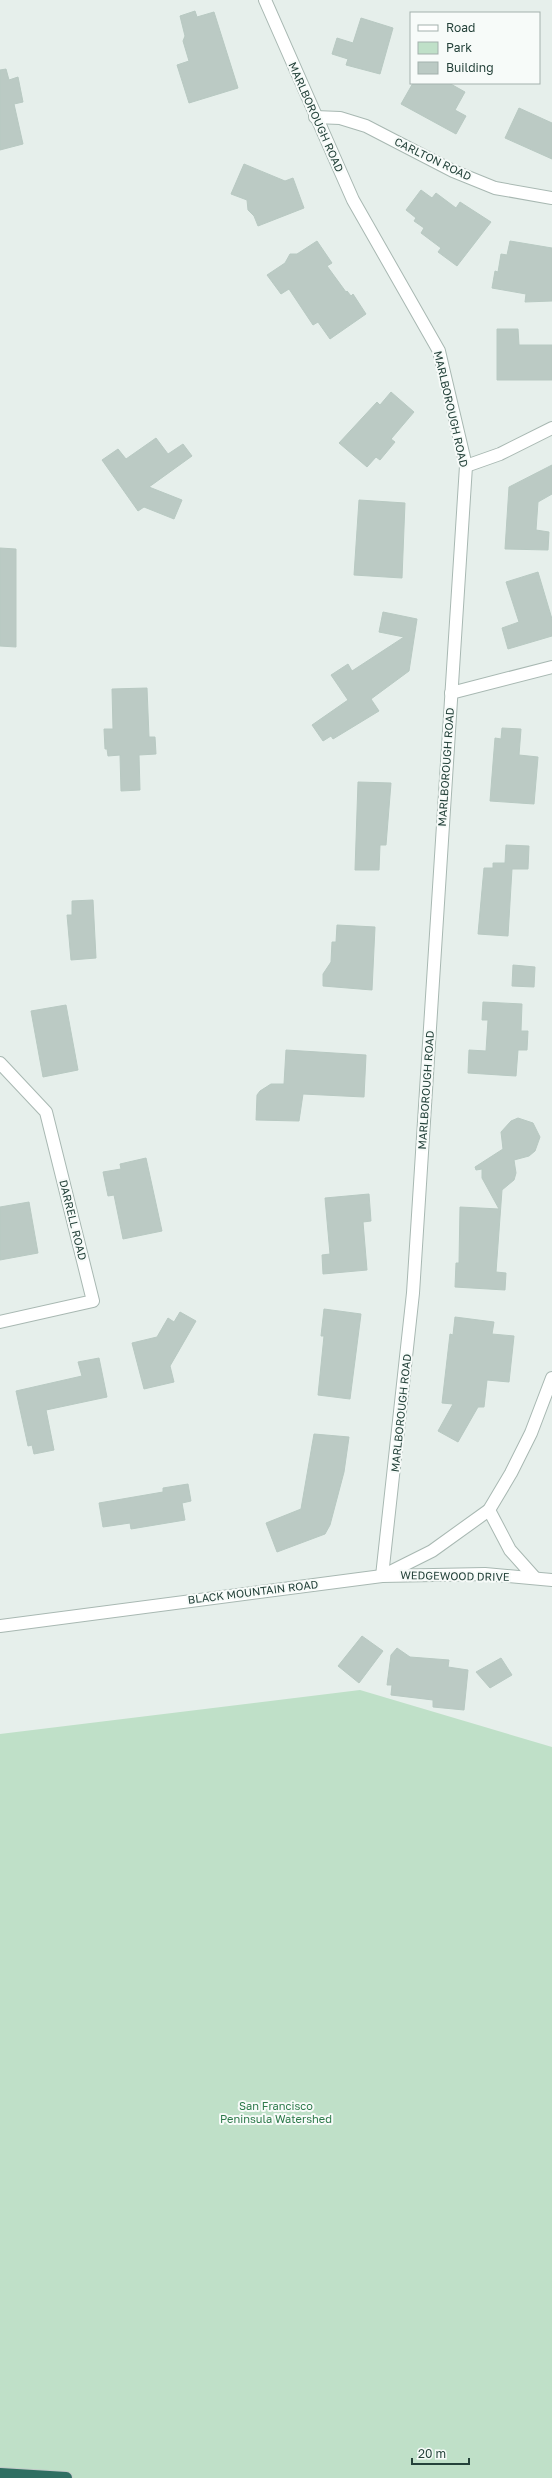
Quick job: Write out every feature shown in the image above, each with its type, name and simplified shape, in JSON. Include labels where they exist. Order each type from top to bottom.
[{"type":"highway","points":[[0,2474],[66,2478]]},
{"type":"street","name":"MARLBOROUGH ROAD","points":[[265,0],[315,117],[353,200],[439,351],[466,466],[413,1294],[382,1576]]},
{"type":"street","name":"CARLTON ROAD","points":[[315,117],[340,118],[366,126],[453,171],[495,188],[552,198]]},
{"type":"street","points":[[466,466],[500,454],[552,428]]},
{"type":"street","points":[[451,693],[552,667]]},
{"type":"street","name":"DARRELL ROAD","points":[[0,1063],[46,1112],[93,1301],[0,1322]]},
{"type":"street","name":"BLACK MOUNTAIN ROAD","points":[[0,1626],[382,1576],[432,1551],[489,1510],[531,1433],[552,1378]]},
{"type":"street","points":[[489,1510],[510,1550],[535,1578]]},
{"type":"street","name":"WEDGEWOOD DRIVE","points":[[382,1576],[485,1574],[552,1580]]},
{"type":"green space","name":"San Francisco Peninsula Watershed","points":[[360,1690],[552,1747],[552,2478],[0,2478],[0,1734]]},
{"type":"building","points":[[195,11],[197,17],[214,12],[238,88],[189,103],[177,65],[189,61],[183,41],[185,36],[180,16]]},
{"type":"building","points":[[361,18],[393,28],[380,74],[346,65],[348,59],[332,54],[337,38],[353,43]]},
{"type":"building","points":[[6,69],[9,80],[18,77],[23,102],[14,104],[23,144],[0,150],[0,70]]},
{"type":"building","points":[[412,84],[451,84],[465,92],[455,110],[466,116],[456,134],[401,104]]},
{"type":"building","points":[[519,108],[552,123],[552,159],[505,138]]},
{"type":"building","points":[[244,164],[285,181],[293,178],[304,208],[258,226],[254,216],[248,210],[247,200],[231,194]]},
{"type":"building","points":[[421,190],[432,198],[436,193],[456,208],[460,202],[491,222],[457,266],[438,252],[441,248],[421,233],[424,228],[414,221],[416,218],[406,210]]},
{"type":"building","points":[[317,241],[332,263],[327,266],[346,292],[347,291],[351,296],[353,294],[366,314],[330,339],[318,322],[313,325],[289,289],[281,294],[267,275],[285,263],[290,254],[297,254]]},
{"type":"building","points":[[510,241],[552,248],[552,301],[525,302],[526,294],[492,288],[495,271],[498,272],[501,254],[507,255]]},
{"type":"building","points":[[497,329],[518,329],[519,345],[552,345],[552,380],[497,380]]},
{"type":"building","points":[[391,392],[414,412],[391,439],[395,442],[380,460],[376,457],[367,467],[339,443],[377,402],[380,405]]},
{"type":"building","points":[[156,438],[168,454],[183,444],[192,456],[149,487],[182,500],[174,519],[144,507],[138,511],[102,460],[118,449],[126,459]]},
{"type":"building","points":[[552,465],[552,494],[538,502],[536,530],[549,532],[548,550],[505,549],[509,487]]},
{"type":"building","points":[[359,500],[405,503],[402,578],[354,575]]},
{"type":"building","points":[[0,548],[16,549],[16,647],[0,646]]},
{"type":"building","points":[[538,572],[552,619],[552,636],[508,649],[502,628],[519,622],[506,582]]},
{"type":"building","points":[[383,612],[417,619],[409,671],[371,699],[379,711],[333,739],[331,736],[323,741],[312,725],[348,700],[331,675],[348,664],[352,671],[404,637],[379,632]]},
{"type":"building","points":[[147,688],[149,737],[155,737],[156,754],[139,755],[140,790],[121,791],[120,755],[108,756],[107,749],[105,749],[104,729],[113,729],[112,689]]},
{"type":"building","points":[[502,728],[521,729],[519,755],[538,757],[534,804],[490,801],[495,738],[501,739]]},
{"type":"building","points":[[358,782],[391,783],[386,845],[380,845],[379,870],[355,870]]},
{"type":"building","points":[[506,845],[529,846],[528,869],[512,869],[508,936],[478,934],[484,868],[493,868],[493,863],[505,863]]},
{"type":"building","points":[[93,900],[96,958],[71,960],[67,915],[72,915],[72,901]]},
{"type":"building","points":[[337,925],[375,927],[372,990],[323,986],[323,974],[331,962],[332,942],[336,942]]},
{"type":"building","points":[[513,965],[535,967],[534,987],[512,986]]},
{"type":"building","points":[[483,1002],[522,1004],[521,1031],[528,1031],[527,1050],[518,1050],[516,1076],[468,1073],[469,1050],[486,1051],[488,1020],[482,1020]]},
{"type":"building","points":[[66,1005],[78,1070],[43,1077],[31,1011]]},
{"type":"building","points":[[286,1050],[366,1055],[364,1097],[303,1094],[299,1121],[256,1120],[257,1095],[260,1091],[271,1084],[284,1084]]},
{"type":"building","points":[[518,1118],[533,1123],[540,1137],[535,1151],[529,1156],[514,1160],[516,1173],[514,1180],[502,1190],[496,1272],[506,1273],[505,1290],[455,1287],[456,1263],[459,1263],[460,1207],[499,1209],[482,1178],[482,1169],[476,1170],[475,1167],[503,1149],[501,1132],[511,1121]]},
{"type":"building","points":[[146,1158],[162,1231],[123,1239],[114,1195],[108,1196],[103,1172],[121,1169],[120,1164]]},
{"type":"building","points":[[369,1194],[371,1221],[363,1222],[367,1270],[323,1274],[322,1255],[330,1254],[325,1198]]},
{"type":"building","points":[[29,1202],[38,1253],[0,1260],[0,1207]]},
{"type":"building","points":[[324,1309],[361,1314],[350,1399],[318,1395],[324,1336],[321,1336]]},
{"type":"building","points":[[180,1312],[196,1321],[170,1366],[174,1382],[144,1389],[132,1343],[157,1337],[168,1318],[174,1322]]},
{"type":"building","points":[[455,1317],[494,1322],[492,1334],[514,1336],[509,1382],[487,1380],[484,1407],[478,1407],[458,1442],[438,1431],[453,1404],[442,1403],[450,1334],[453,1335]]},
{"type":"building","points":[[99,1358],[107,1397],[46,1410],[54,1450],[34,1454],[32,1445],[28,1446],[16,1391],[82,1376],[78,1362]]},
{"type":"building","points":[[314,1434],[349,1437],[344,1472],[330,1525],[325,1534],[277,1552],[266,1523],[301,1509]]},
{"type":"building","points":[[188,1484],[191,1501],[182,1503],[185,1520],[131,1529],[130,1523],[103,1527],[99,1503],[163,1492],[163,1488]]},
{"type":"building","points":[[362,1636],[383,1651],[359,1683],[338,1666]]},
{"type":"building","points":[[397,1648],[410,1657],[449,1660],[448,1667],[468,1670],[464,1710],[433,1707],[433,1700],[391,1695],[392,1685],[387,1685],[391,1655]]},
{"type":"building","points":[[501,1658],[512,1675],[490,1688],[476,1672]]}]
